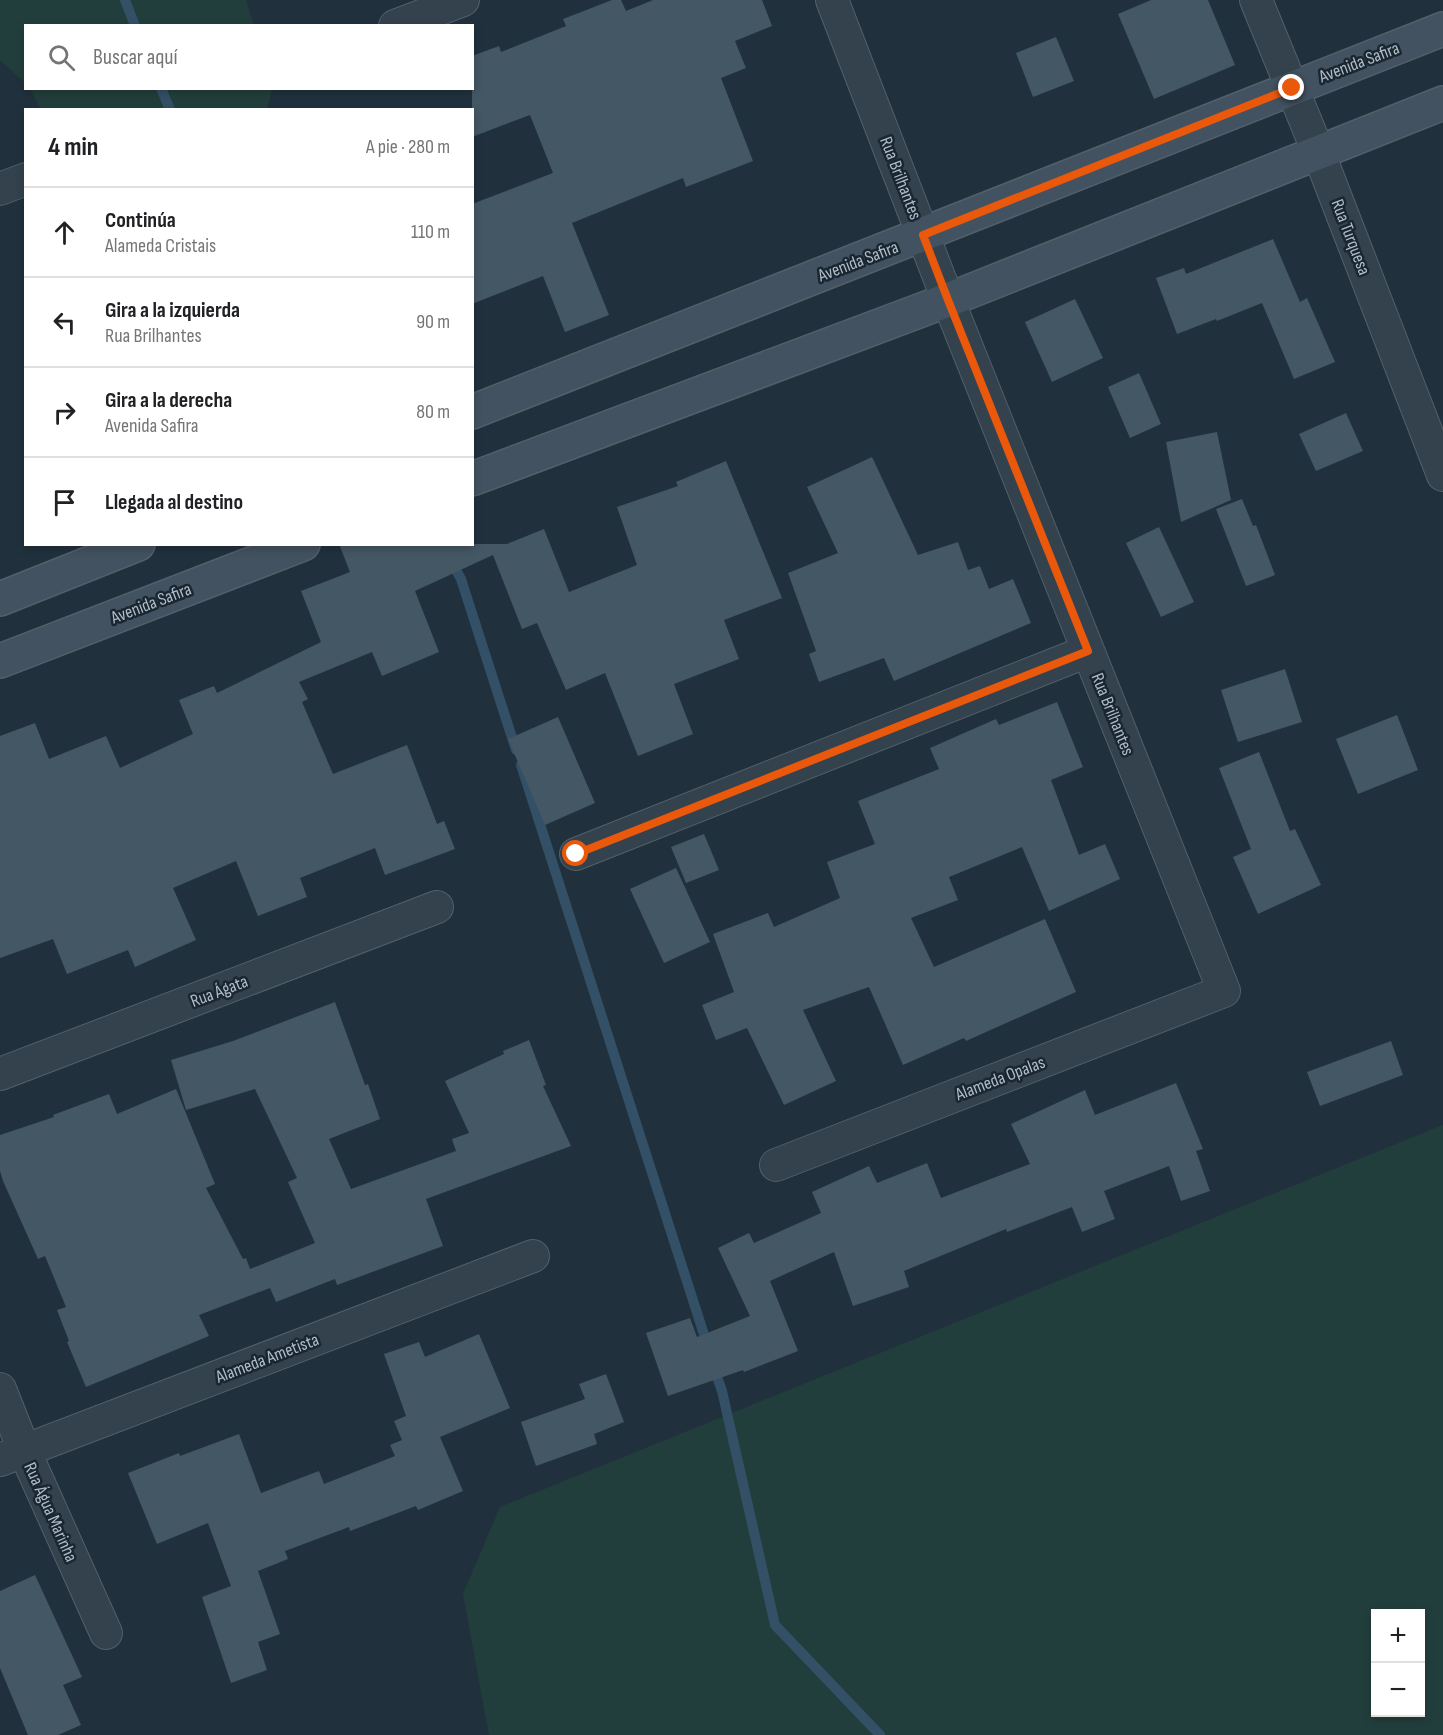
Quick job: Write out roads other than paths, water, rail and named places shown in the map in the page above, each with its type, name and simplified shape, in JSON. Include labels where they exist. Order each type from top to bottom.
[{"type":"street","points":[[400,24],[464,0]]},
{"type":"street","name":"Rua Brilhantes","points":[[832,0],[948,300],[1224,992]]},
{"type":"street","name":"Rua Turquesa","points":[[1256,0],[1319,154],[1443,475]]},
{"type":"street","name":"Avenida Safira","points":[[474,411],[1443,29]]},
{"type":"street","points":[[474,478],[948,300],[1443,103]]},
{"type":"street","points":[[0,189],[24,180]]},
{"type":"street","points":[[0,599],[133,546]]},
{"type":"street","name":"Avenida Safira","points":[[0,661],[298,546]]},
{"type":"street","points":[[576,854],[1088,651]]},
{"type":"street","name":"Rua Ágata","points":[[0,1074],[437,907]]},
{"type":"street","name":"Alameda Opalas","points":[[776,1166],[1224,992]]},
{"type":"street","name":"Alameda Ametista","points":[[12,1455],[533,1256]]},
{"type":"street","name":"Rua Água Marinha","points":[[0,1389],[12,1455],[106,1633]]},
{"type":"waterway","points":[[125,0],[134,24]]},
{"type":"waterway","points":[[162,90],[169,108]]},
{"type":"waterway","points":[[451,561],[461,579],[516,750]]},
{"type":"waterway","points":[[521,765],[708,1347]]},
{"type":"waterway","points":[[713,1365],[722,1391],[775,1625],[880,1735]]}]
